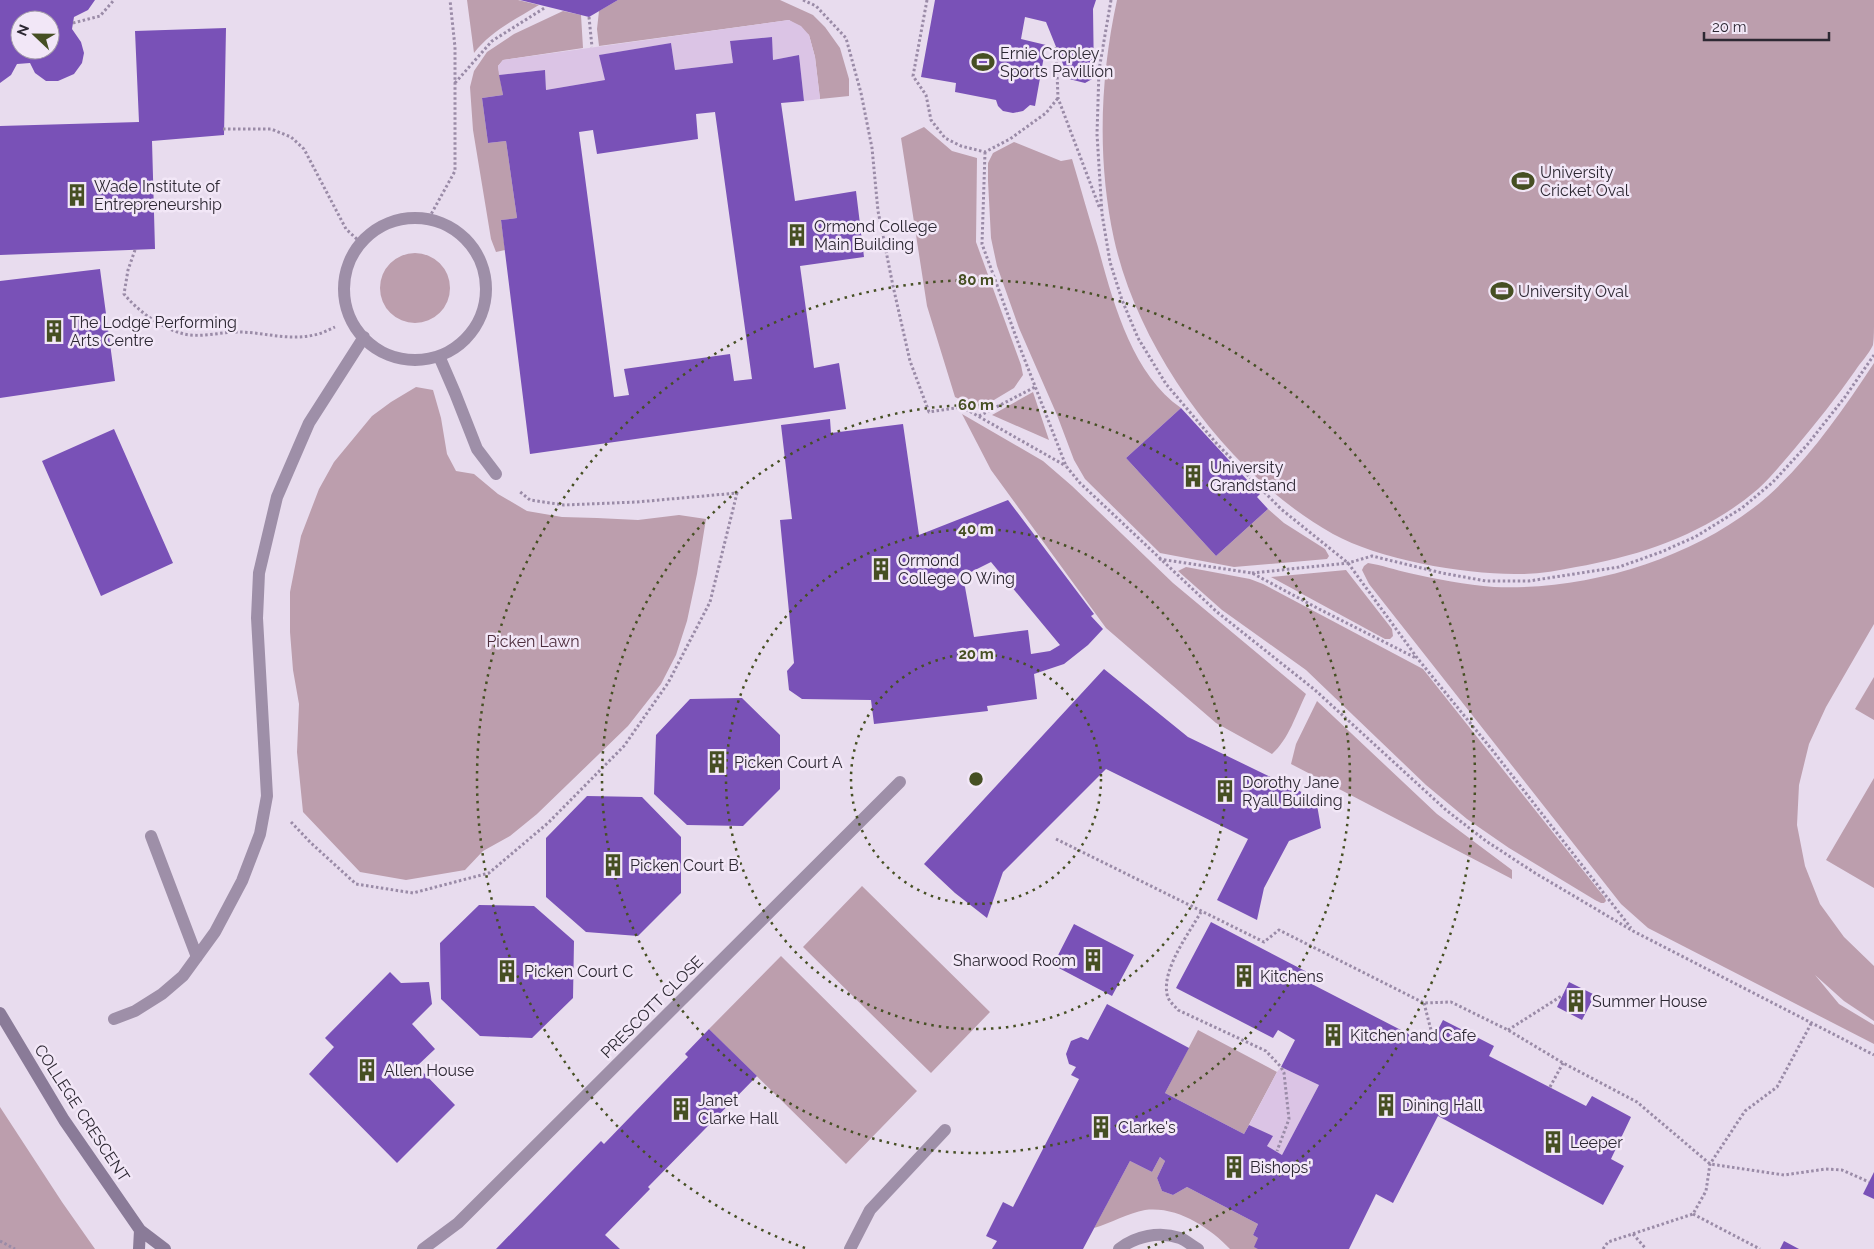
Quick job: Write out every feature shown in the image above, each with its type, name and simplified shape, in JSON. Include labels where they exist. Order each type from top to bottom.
[{"type":"main road","name":"COLLEGE CRESCENT","points":[[0,1013],[64,1120],[140,1230],[165,1249]]},
{"type":"main road","points":[[139,1249],[140,1230]]},
{"type":"lane","points":[[406,218],[430,218],[452,227],[469,242],[481,261],[487,284],[484,307],[475,328],[459,345],[439,356],[415,360],[392,356],[371,345],[352,321],[346,305],[344,281],[351,258],[361,243],[384,225],[406,218]]},
{"type":"lane","points":[[114,1019],[135,1010],[162,994],[183,976],[215,932],[242,881],[260,834],[267,796],[257,618],[259,573],[277,497],[309,423],[364,336]]},
{"type":"lane","points":[[439,356],[456,392],[477,449],[496,474]]},
{"type":"lane","name":"PRESCOTT CLOSE","points":[[423,1249],[458,1223],[900,782]]},
{"type":"lane","points":[[151,836],[197,957]]},
{"type":"lane","points":[[850,1249],[870,1210],[945,1130]]},
{"type":"lane","points":[[1119,1249],[1128,1242],[1153,1234],[1181,1238],[1198,1249]]},
{"type":"path","points":[[73,23],[100,16],[114,0]]},
{"type":"path","points":[[430,218],[455,170],[455,47],[450,0]]},
{"type":"path","points":[[803,0],[816,6],[846,38],[872,148],[878,211],[893,286],[910,361],[929,412],[962,407],[1066,466]]},
{"type":"path","points":[[927,0],[913,76],[926,95],[931,120],[945,138],[961,146],[985,152],[1010,140],[1046,113],[1058,98]]},
{"type":"path","points":[[1111,0],[1099,70],[1097,134],[1103,216],[1110,262],[1122,300],[1138,338],[1166,384],[1217,444],[1281,508],[1348,563],[1418,659],[1493,751],[1633,930]]},
{"type":"path","points":[[455,83],[492,41],[546,7]]},
{"type":"path","points":[[589,17],[592,48]]},
{"type":"path","points":[[1056,46],[1058,98],[1103,216]]},
{"type":"path","points":[[223,129],[271,129],[291,137],[304,149],[346,229],[361,243]]},
{"type":"path","points":[[985,152],[982,244],[1066,466],[1080,483],[1217,612],[1315,690],[1446,810],[1486,841],[1535,873],[1633,930],[1874,1055]]},
{"type":"path","points":[[135,250],[128,270],[124,294],[135,307],[147,316],[183,334],[199,335],[239,332],[295,338],[315,335],[352,321]]},
{"type":"path","points":[[1159,559],[1252,573],[1348,563],[1372,556],[1442,573],[1486,581],[1528,581],[1619,567],[1695,537],[1742,508],[1773,482],[1823,425],[1874,355]]},
{"type":"path","points":[[978,416],[1035,387]]},
{"type":"path","points":[[267,796],[311,843],[356,884],[413,893],[489,873],[548,823],[624,746],[668,683],[710,602],[738,493],[637,502],[564,505],[530,500],[496,474]]},
{"type":"path","points":[[1252,573],[1418,659]]},
{"type":"path","points":[[1056,838],[1200,912],[1264,942],[1279,930],[1424,1003],[1451,1002],[1508,1030],[1563,1063],[1638,1102],[1710,1164],[1784,1175],[1826,1169],[1842,1170],[1869,1182]]},
{"type":"path","points":[[1200,912],[1168,970],[1166,994],[1170,1002],[1178,1010],[1266,1051],[1281,1066],[1284,1073],[1289,1119],[1277,1150]]},
{"type":"path","points":[[1508,1030],[1563,995]]},
{"type":"path","points":[[1424,1003],[1433,1038]]},
{"type":"path","points":[[1603,1249],[1608,1242],[1693,1214],[1706,1191],[1710,1164],[1745,1111],[1777,1087],[1812,1022]]},
{"type":"path","points":[[1550,1087],[1563,1063]]},
{"type":"path","points":[[1693,1214],[1760,1249]]},
{"type":"path","points":[[1633,1234],[1646,1249]]},
{"type":"path","points":[[0,1241],[15,1249]]},
{"type":"green space","points":[[467,0],[518,0],[539,5],[496,32],[474,53]]},
{"type":"green space","points":[[618,0],[780,0],[813,15],[825,27],[840,48],[849,79],[849,96],[820,99],[815,57],[809,35],[789,20],[599,46],[597,29],[599,11]]},
{"type":"green space","name":"University Oval","points":[[1117,0],[1874,0],[1873,345],[1826,410],[1758,489],[1738,505],[1717,518],[1695,530],[1649,549],[1600,562],[1548,572],[1499,574],[1450,569],[1424,564],[1352,543],[1333,534],[1295,510],[1259,480],[1225,446],[1195,408],[1167,367],[1144,325],[1126,282],[1114,239],[1105,179],[1103,149],[1104,89],[1111,29]]},
{"type":"green space","points":[[563,11],[581,15],[583,48],[503,60],[498,66],[503,95],[482,98],[488,143],[506,141],[517,218],[501,220],[505,250],[496,252],[491,239],[473,130],[470,87],[474,71],[487,52],[514,34]]},
{"type":"green space","points":[[924,127],[952,151],[977,158],[976,242],[1023,375],[1014,388],[979,409],[955,397],[927,306],[901,138]]},
{"type":"green space","points":[[1014,142],[1061,161],[1072,159],[1110,291],[1127,335],[1137,357],[1149,376],[1164,394],[1181,408],[1126,458],[1216,556],[1268,509],[1284,523],[1325,549],[1329,556],[1327,559],[1234,567],[1160,553],[1085,479],[1074,460],[1057,415],[1019,328],[997,266],[991,238],[988,163],[993,153]]},
{"type":"green space","points":[[422,253],[435,259],[444,268],[448,274],[450,288],[448,302],[440,313],[429,321],[408,323],[401,321],[390,313],[382,302],[380,281],[382,274],[390,263],[401,255]]},
{"type":"green space","points":[[1874,363],[1874,624],[1826,707],[1809,744],[1799,785],[1797,825],[1805,866],[1820,904],[1844,937],[1874,966],[1874,1021],[1844,1001],[1815,975],[1839,1004],[1874,1025],[1874,1044],[1648,928],[1621,904],[1369,584],[1362,570],[1368,563],[1462,583],[1494,587],[1530,587],[1603,576],[1640,566],[1675,553],[1708,537],[1740,518],[1768,496],[1812,450]]},
{"type":"green space","name":"Picken Lawn","points":[[416,387],[433,390],[441,418],[447,454],[456,471],[474,474],[498,494],[527,511],[562,517],[638,520],[679,515],[706,519],[687,621],[676,655],[661,684],[628,726],[537,814],[510,836],[483,851],[465,870],[406,880],[360,872],[303,812],[297,752],[299,704],[293,670],[290,632],[290,592],[301,536],[319,489],[334,462],[372,416]]},
{"type":"green space","points":[[1033,392],[1049,440],[992,415]]},
{"type":"green space","points":[[962,414],[1043,461],[1072,486],[1173,583],[1306,694],[1288,734],[1272,754],[1216,723],[1106,628],[991,470]]},
{"type":"green space","points":[[1186,567],[1250,579],[1263,584],[1423,669],[1606,901],[1601,903],[1595,900],[1509,848],[1467,819],[1426,785],[1306,670],[1222,610],[1178,571]]},
{"type":"green space","points":[[1346,570],[1392,629],[1393,636],[1390,639],[1385,639],[1271,577]]},
{"type":"green space","points":[[1874,677],[1874,720],[1855,709]]},
{"type":"green space","points":[[1317,701],[1437,814],[1512,870],[1512,879],[1291,764],[1296,744]]},
{"type":"green space","points":[[1874,778],[1874,888],[1826,860]]},
{"type":"green space","points":[[862,886],[990,1012],[931,1073],[803,947]]},
{"type":"green space","points":[[781,956],[917,1091],[846,1164],[709,1029]]},
{"type":"green space","points":[[1198,1030],[1277,1072],[1244,1134],[1165,1093]]},
{"type":"green space","points":[[0,1107],[62,1202],[95,1249],[0,1249]]},
{"type":"green space","points":[[1160,1157],[1165,1161],[1157,1178],[1162,1191],[1173,1195],[1187,1187],[1258,1224],[1253,1235],[1258,1238],[1258,1249],[1230,1249],[1202,1226],[1169,1211],[1139,1211],[1094,1228],[1130,1161],[1152,1172]]},
{"type":"shaded area","points":[[789,20],[801,26],[809,35],[815,57],[820,99],[804,101],[799,55],[773,60],[771,37],[730,41],[733,63],[675,70],[671,43],[600,55],[605,80],[546,90],[545,70],[499,75],[498,66],[503,60]]},
{"type":"shaded area","points":[[1281,1067],[1319,1085],[1282,1155],[1267,1146],[1272,1137],[1249,1125]]},
{"type":"building","points":[[0,0],[95,0],[88,10],[74,17],[72,29],[81,42],[84,53],[82,63],[74,74],[58,81],[46,81],[35,73],[30,63],[17,64],[11,75],[0,83]]},
{"type":"building","points":[[520,0],[618,0],[589,17]]},
{"type":"building","name":"Ernie Cropley Sports Pavillion","points":[[935,0],[1096,0],[1093,9],[1094,78],[1085,83],[1069,79],[1046,22],[1025,17],[1021,39],[1046,45],[1035,106],[1030,105],[1023,111],[1013,113],[1003,111],[998,106],[996,100],[955,92],[956,83],[921,77]]},
{"type":"building","name":"Wade Institute of Entrepreneurship","points":[[226,28],[224,135],[152,141],[155,249],[0,255],[0,126],[139,122],[135,31]]},
{"type":"building","name":"Ormond College Main Building","points":[[772,37],[773,60],[799,55],[804,101],[781,103],[795,201],[856,191],[864,257],[800,266],[814,368],[839,363],[846,409],[530,454],[501,220],[517,218],[506,141],[488,143],[482,98],[503,95],[499,75],[545,70],[546,90],[605,80],[599,55],[671,43],[675,70],[733,63],[730,41]],"holes":[[[715,112],[752,379],[734,381],[730,354],[624,369],[629,395],[614,397],[579,132],[593,130],[597,154],[698,139],[696,114]]]},
{"type":"building","name":"The Lodge Performing Arts Centre","points":[[100,269],[115,381],[0,398],[0,281]]},
{"type":"building","name":"University Grandstand","points":[[1181,408],[1260,494],[1257,497],[1268,509],[1216,556],[1126,458]]},
{"type":"building","name":"Ormond College O Wing","points":[[830,419],[831,433],[903,424],[919,535],[1008,500],[1094,614],[1091,616],[1103,629],[1088,645],[1064,664],[1034,674],[1037,699],[987,706],[988,711],[874,724],[871,700],[802,699],[789,690],[787,671],[794,663],[780,520],[792,519],[781,425]],"holes":[[[991,562],[1060,645],[1050,651],[1031,654],[1028,630],[974,637],[963,576]]]},
{"type":"building","points":[[114,429],[173,563],[101,596],[42,461]]},
{"type":"building","name":"Dorothy Jane Ryall Building","points":[[1104,669],[1188,737],[1316,799],[1321,828],[1289,841],[1264,888],[1257,920],[1217,900],[1248,839],[1106,769],[1003,872],[987,918],[955,893],[924,864]]},
{"type":"building","name":"Picken Court A","points":[[742,698],[780,735],[780,789],[743,826],[687,825],[654,794],[656,735],[690,699]]},
{"type":"building","name":"Picken Court B","points":[[587,796],[642,797],[681,837],[681,893],[638,936],[586,932],[546,897],[546,838]]},
{"type":"building","name":"Picken Court C","points":[[479,905],[534,906],[574,941],[573,998],[532,1038],[480,1036],[441,999],[440,943]]},
{"type":"building","points":[[1211,922],[1307,972],[1304,980],[1430,1045],[1443,1020],[1494,1046],[1489,1056],[1586,1106],[1592,1096],[1631,1117],[1611,1159],[1624,1166],[1603,1205],[1438,1116],[1393,1203],[1376,1194],[1349,1249],[1258,1249],[1254,1247],[1258,1238],[1253,1235],[1258,1224],[1187,1187],[1173,1195],[1162,1191],[1157,1178],[1165,1161],[1160,1157],[1152,1172],[1130,1161],[1083,1249],[992,1249],[997,1241],[986,1236],[1003,1202],[1013,1207],[1079,1079],[1071,1075],[1076,1067],[1069,1064],[1066,1054],[1071,1041],[1081,1037],[1088,1040],[1107,1004],[1189,1048],[1165,1093],[1244,1134],[1249,1125],[1273,1136],[1267,1146],[1282,1155],[1319,1085],[1281,1067],[1295,1040],[1278,1030],[1273,1038],[1176,988]]},
{"type":"building","name":"Sharwood Room","points":[[1074,924],[1134,955],[1112,996],[1053,965]]},
{"type":"building","name":"Allen House","points":[[390,972],[401,983],[429,982],[432,1004],[412,1024],[435,1049],[417,1066],[455,1105],[397,1163],[309,1074],[334,1047],[325,1038]]},
{"type":"building","name":"Summer House","points":[[1569,982],[1595,995],[1582,1020],[1557,1007]]},
{"type":"building","name":"Janet Clarke Hall","points":[[709,1029],[757,1076],[648,1187],[650,1189],[605,1235],[620,1249],[496,1249],[601,1141],[604,1144],[688,1057],[685,1054]]},
{"type":"building","points":[[1874,1172],[1874,1199],[1863,1194]]},
{"type":"building","points":[[1784,1241],[1799,1249],[1780,1249]]},
{"type":"place","name":"Ernie Cropley Sports Pavillion","points":[[983,62]]},
{"type":"place","name":"University Cricket Oval","points":[[1523,181]]},
{"type":"place","name":"Wade Institute of Entrepreneurship","points":[[77,195]]},
{"type":"place","name":"Ormond College Main Building","points":[[797,235]]},
{"type":"place","name":"University Oval","points":[[1502,291]]},
{"type":"place","name":"The Lodge Performing Arts Centre","points":[[54,331]]},
{"type":"place","name":"University Grandstand","points":[[1193,476]]},
{"type":"place","name":"Ormond College O Wing","points":[[881,569]]},
{"type":"place","name":"Picken Court A","points":[[717,762]]},
{"type":"place","name":"Dorothy Jane Ryall Building","points":[[1225,791]]},
{"type":"place","name":"Picken Court B","points":[[613,865]]},
{"type":"place","name":"Sharwood Room","points":[[1093,960]]},
{"type":"place","name":"Picken Court C","points":[[507,971]]},
{"type":"place","name":"Kitchens","points":[[1244,976]]},
{"type":"place","name":"Summer House","points":[[1576,1001]]},
{"type":"place","name":"Kitchen and Cafe","points":[[1333,1035]]},
{"type":"place","name":"Allen House","points":[[367,1070]]},
{"type":"place","name":"Dining Hall","points":[[1386,1105]]},
{"type":"place","name":"Janet Clarke Hall","points":[[681,1109]]},
{"type":"place","name":"Clarke's","points":[[1101,1127]]},
{"type":"place","name":"Leeper","points":[[1553,1142]]},
{"type":"place","name":"Bishops'","points":[[1234,1167]]}]
